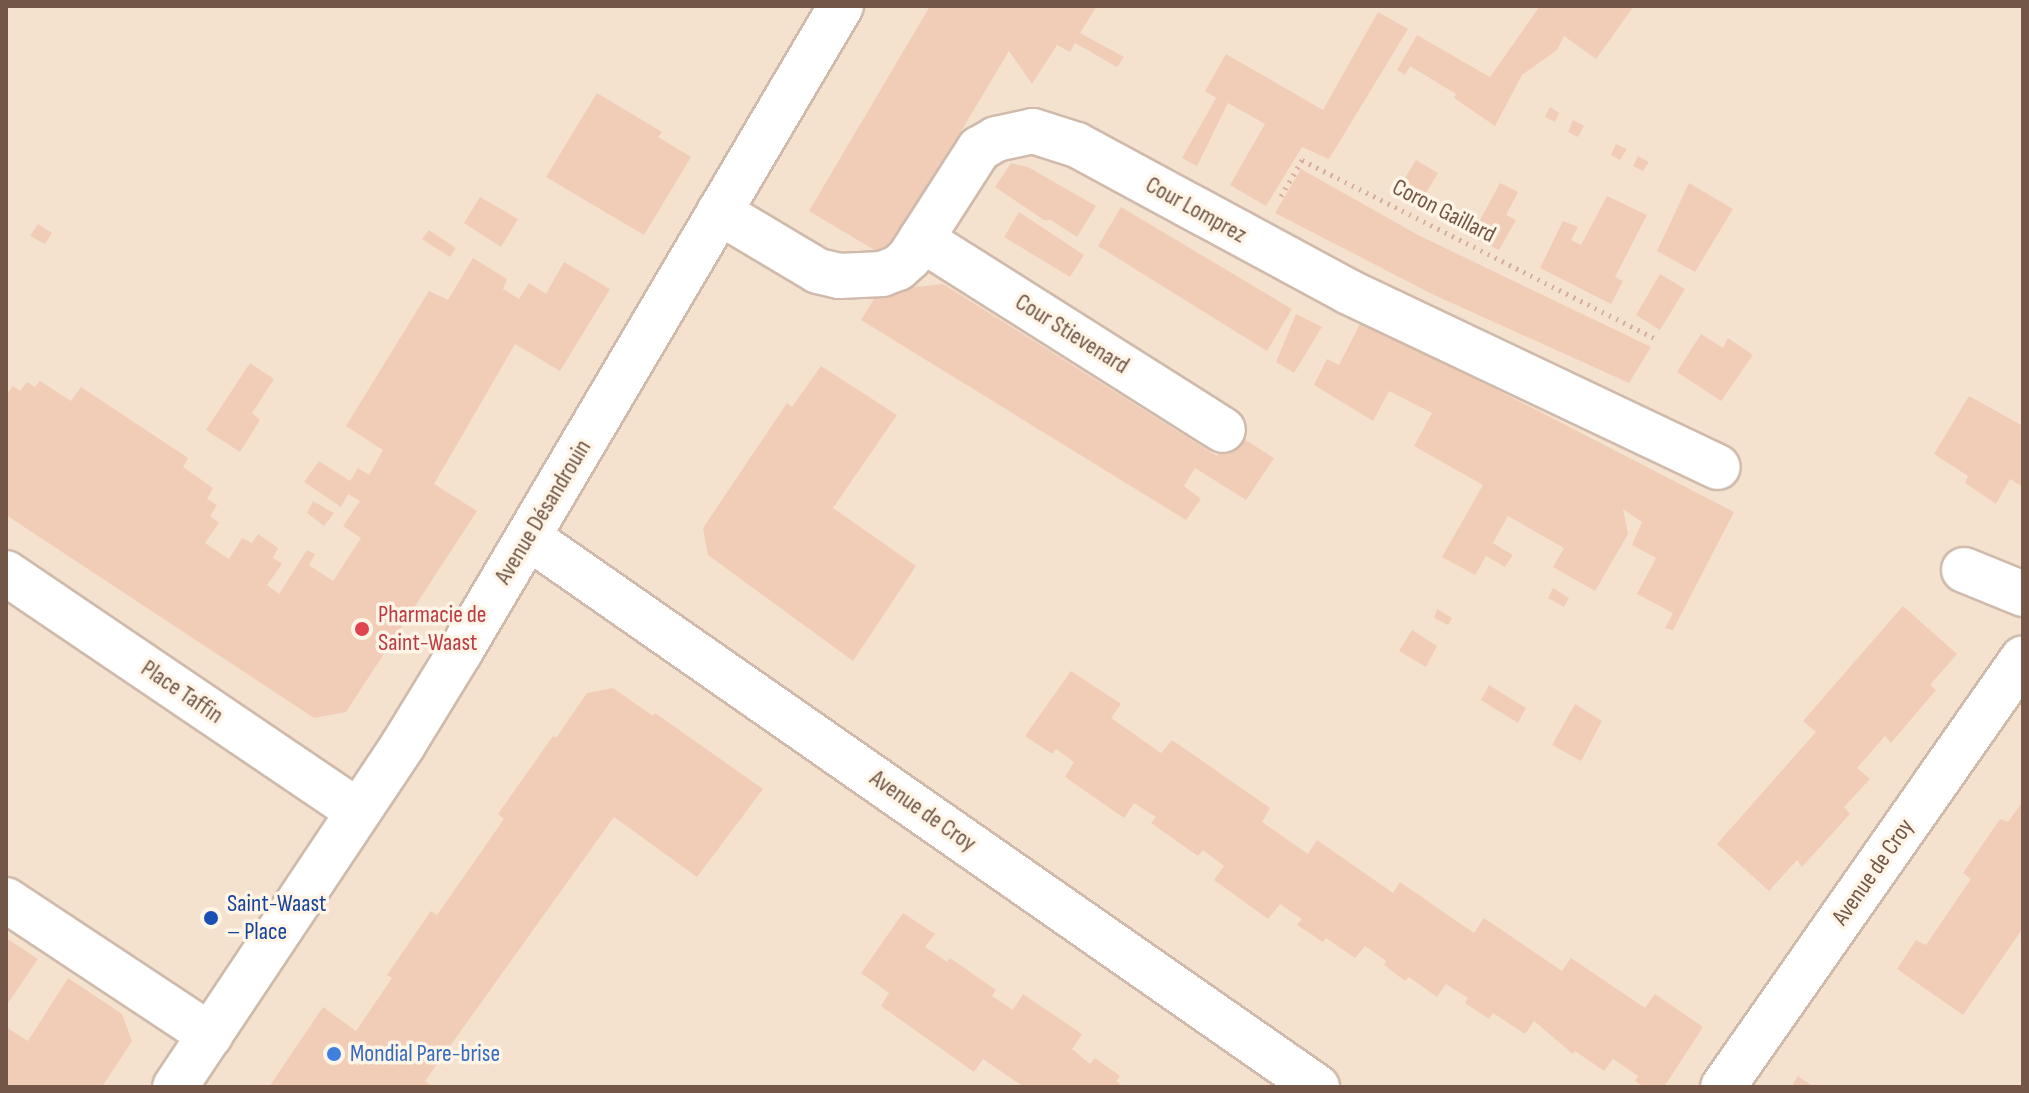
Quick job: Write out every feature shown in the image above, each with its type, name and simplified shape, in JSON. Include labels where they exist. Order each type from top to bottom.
[{"type":"street","name":"Avenue Désandrouin","points":[[175,1087],[403,745],[841,6]]},
{"type":"street","name":"Cour Lomprez","points":[[719,212],[798,261],[839,276],[863,276],[898,268],[921,239],[979,149],[996,139],[1033,131],[1077,145],[1349,292],[1718,467]]},
{"type":"street","name":"Cour Stievenard","points":[[921,239],[1223,430]]},
{"type":"street","name":"Avenue de Croy","points":[[528,537],[1317,1087]]},
{"type":"street","points":[[1964,570],[2023,594]]},
{"type":"street","name":"Place Taffin","points":[[6,573],[358,811]]},
{"type":"street","name":"Avenue de Croy","points":[[1723,1087],[2023,658]]},
{"type":"street","points":[[6,900],[210,1035]]},
{"type":"path","name":"Coron Gaillard","points":[[1254,242],[1302,160],[1654,338]]},
{"type":"shaded area","points":[[6,6],[2023,6],[2023,1087],[6,1087]]},
{"type":"building","points":[[930,6],[1097,6],[1080,33],[1124,57],[1117,67],[1075,43],[1070,52],[1057,45],[1032,84],[1009,51],[886,257],[809,211]]},
{"type":"building","points":[[1540,6],[1634,6],[1596,59],[1564,36],[1557,50],[1522,75],[1495,126],[1454,98],[1456,94],[1410,66],[1405,75],[1397,70],[1417,35],[1490,77]]},
{"type":"building","points":[[1378,12],[1408,29],[1329,159],[1302,147],[1266,206],[1230,185],[1265,124],[1228,103],[1197,166],[1182,158],[1216,98],[1205,91],[1226,54],[1323,110]]},
{"type":"building","points":[[597,93],[662,132],[658,137],[691,157],[644,235],[546,177]]},
{"type":"building","points":[[1550,107],[1559,113],[1555,122],[1545,117]]},
{"type":"building","points":[[1573,120],[1584,126],[1578,137],[1568,132]]},
{"type":"building","points":[[1616,144],[1627,149],[1620,160],[1611,155]]},
{"type":"building","points":[[1638,156],[1649,162],[1643,171],[1633,166]]},
{"type":"building","points":[[1416,160],[1438,173],[1417,208],[1394,196]]},
{"type":"building","points":[[1011,163],[1028,167],[1096,206],[1077,237],[1051,220],[1044,220],[995,187]]},
{"type":"building","points":[[1301,169],[1418,235],[1651,347],[1629,383],[1432,294],[1275,213]]},
{"type":"building","points":[[1500,183],[1518,192],[1506,215],[1516,220],[1499,250],[1471,237]]},
{"type":"building","points":[[1689,183],[1733,209],[1695,272],[1657,251]]},
{"type":"building","points":[[1607,196],[1647,215],[1615,277],[1623,281],[1611,304],[1540,268],[1563,221],[1578,227],[1571,240],[1581,245]]},
{"type":"building","points":[[480,197],[518,219],[501,247],[464,223]]},
{"type":"building","points":[[1121,207],[1292,309],[1267,351],[1098,246]]},
{"type":"building","points":[[1019,212],[1084,255],[1070,277],[1004,237]]},
{"type":"building","points":[[38,224],[52,233],[45,244],[30,236]]},
{"type":"building","points":[[429,230],[456,248],[450,257],[422,239]]},
{"type":"building","points":[[473,258],[507,279],[503,289],[519,299],[529,283],[546,294],[564,262],[610,289],[560,371],[515,344],[434,484],[477,511],[346,712],[314,718],[6,515],[6,395],[13,386],[20,391],[27,382],[35,387],[40,381],[71,401],[81,387],[188,458],[183,467],[213,488],[207,499],[217,505],[210,516],[219,523],[205,543],[229,559],[242,538],[252,543],[258,534],[278,548],[273,558],[282,564],[267,585],[279,594],[307,550],[315,554],[309,565],[333,581],[361,538],[343,526],[360,501],[348,494],[341,507],[304,482],[319,461],[350,481],[358,468],[369,475],[383,450],[346,426],[429,291],[448,300]]},
{"type":"building","points":[[1660,274],[1685,289],[1660,330],[1636,315]]},
{"type":"building","points":[[943,284],[1217,456],[1231,431],[1274,458],[1246,500],[1195,468],[1184,486],[1201,499],[1186,520],[861,320],[879,291]]},
{"type":"building","points":[[1296,314],[1322,327],[1294,373],[1276,362]]},
{"type":"building","points":[[1362,320],[1734,512],[1673,630],[1665,628],[1673,613],[1637,594],[1656,558],[1632,545],[1642,522],[1623,509],[1628,534],[1595,591],[1553,567],[1564,548],[1508,516],[1493,543],[1513,555],[1505,567],[1486,556],[1475,575],[1442,557],[1483,485],[1414,446],[1432,413],[1389,391],[1373,421],[1314,385],[1327,359],[1339,365]]},
{"type":"building","points":[[1701,334],[1723,348],[1728,338],[1753,355],[1721,401],[1677,372]]},
{"type":"building","points":[[250,363],[274,379],[252,413],[260,420],[240,452],[206,430]]},
{"type":"building","points":[[821,366],[897,415],[833,508],[916,566],[853,661],[708,555],[703,528],[787,403],[792,407]]},
{"type":"building","points":[[1969,396],[2023,426],[2023,487],[2010,479],[1996,504],[1965,483],[1968,476],[1934,454]]},
{"type":"building","points":[[313,501],[334,513],[324,526],[307,513]]},
{"type":"building","points":[[1553,588],[1569,598],[1564,607],[1548,598]]},
{"type":"building","points":[[1903,606],[1957,654],[1930,685],[1936,690],[1891,743],[1885,736],[1857,768],[1870,779],[1844,807],[1850,814],[1802,867],[1797,860],[1769,891],[1717,844],[1816,732],[1803,721]]},
{"type":"building","points":[[1437,609],[1452,618],[1448,625],[1434,618]]},
{"type":"building","points":[[1412,630],[1437,646],[1426,667],[1399,651]]},
{"type":"building","points":[[1071,671],[1121,704],[1111,718],[1161,753],[1172,740],[1270,808],[1262,822],[1308,854],[1317,840],[1393,893],[1400,882],[1474,933],[1484,918],[1562,971],[1571,958],[1645,1008],[1655,994],[1703,1027],[1664,1087],[1644,1087],[1635,1081],[1638,1076],[1613,1059],[1604,1071],[1575,1051],[1573,1054],[1534,1021],[1525,1034],[1493,1013],[1489,1019],[1465,1003],[1468,998],[1446,984],[1437,997],[1409,977],[1405,981],[1384,965],[1386,961],[1365,946],[1355,958],[1326,938],[1323,942],[1297,925],[1302,919],[1280,904],[1268,919],[1214,880],[1224,866],[1203,850],[1198,856],[1151,823],[1156,817],[1134,803],[1124,818],[1065,777],[1074,762],[1056,749],[1052,754],[1025,736]]},
{"type":"building","points":[[1489,685],[1526,708],[1518,723],[1481,700]]},
{"type":"building","points":[[613,688],[653,716],[655,713],[763,789],[697,877],[614,817],[425,1081],[434,1087],[269,1087],[323,1007],[356,1031],[392,978],[387,975],[431,911],[437,915],[504,819],[498,814],[553,736],[556,738],[587,693]]},
{"type":"building","points":[[1575,704],[1602,721],[1581,761],[1552,745]]},
{"type":"building","points":[[2023,801],[2023,928],[1963,1015],[1897,969],[1916,940],[1926,945],[1971,879],[1963,873],[2000,819],[2008,822]]},
{"type":"building","points":[[903,913],[935,934],[925,947],[947,962],[950,958],[996,990],[992,996],[1013,1010],[1023,994],[1082,1034],[1072,1049],[1090,1064],[1095,1058],[1120,1076],[1116,1081],[1124,1087],[1024,1087],[983,1059],[974,1072],[881,1006],[889,993],[861,973]]},
{"type":"building","points":[[6,938],[38,959],[6,1006]]},
{"type":"building","points":[[68,978],[122,1014],[132,1041],[102,1087],[6,1087],[6,1027],[28,1041]]},
{"type":"building","points":[[1798,1076],[1814,1087],[1791,1087]]},
{"type":"place","name":"Pharmacie de Saint-Waast","points":[[362,629]]},
{"type":"place","name":"Saint-Waast – Place","points":[[211,918]]},
{"type":"place","name":"Mondial Pare-brise","points":[[334,1054]]}]
